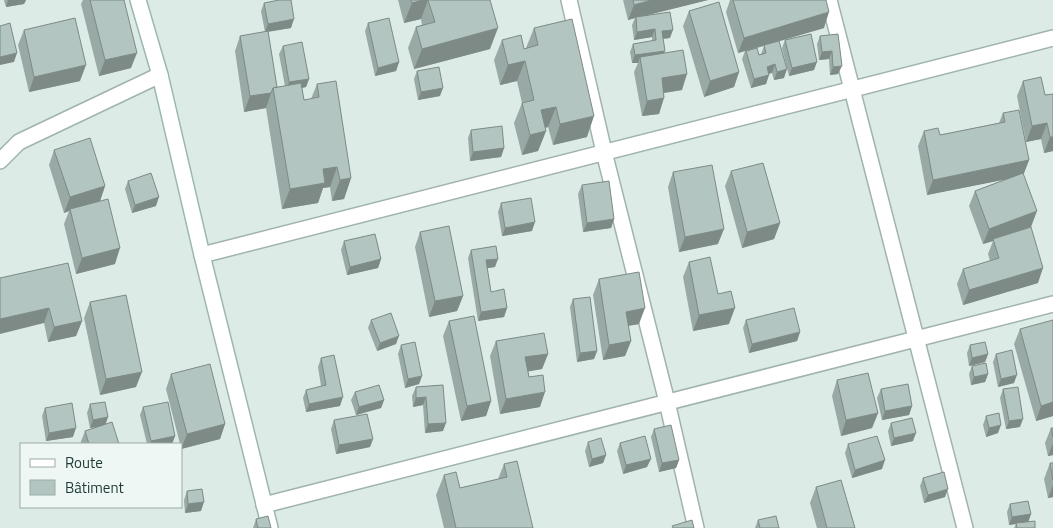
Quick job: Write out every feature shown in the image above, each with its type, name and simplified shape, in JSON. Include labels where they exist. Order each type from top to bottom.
[{"type":"street","points":[[569,0],[604,152],[667,402],[696,528]]},
{"type":"street","points":[[829,0],[965,528]]},
{"type":"street","points":[[142,1],[202,255],[270,528]]},
{"type":"street","points":[[202,255],[1053,38]]},
{"type":"street","points":[[0,160],[19,142],[160,75]]},
{"type":"street","points":[[264,505],[1053,304]]},
{"type":"building","points":[[90,0],[124,0],[137,53],[105,60]]},
{"type":"building","points":[[291,0],[294,19],[268,24],[264,3]]},
{"type":"building","points":[[411,0],[423,0],[412,3]]},
{"type":"building","points":[[428,0],[490,0],[498,28],[422,49],[416,27],[435,22]]},
{"type":"building","points":[[633,0],[652,0],[634,5]]},
{"type":"building","points":[[733,0],[826,0],[829,12],[744,38]]},
{"type":"building","points":[[719,2],[739,72],[710,81],[689,11]]},
{"type":"building","points":[[670,12],[673,30],[662,31],[665,51],[635,55],[633,44],[656,40],[655,29],[637,32],[636,17]]},
{"type":"building","points":[[75,18],[86,65],[34,77],[24,30]]},
{"type":"building","points":[[389,18],[399,62],[378,68],[368,23]]},
{"type":"building","points":[[572,19],[594,116],[560,124],[556,107],[541,110],[546,131],[530,135],[522,103],[534,100],[525,61],[508,65],[502,40],[521,35],[524,49],[538,45],[534,28]]},
{"type":"building","points":[[10,23],[17,53],[0,57],[0,26]]},
{"type":"building","points":[[268,31],[277,87],[273,88],[271,93],[250,96],[240,36]]},
{"type":"building","points":[[811,34],[817,62],[792,68],[785,40]]},
{"type":"building","points":[[838,34],[842,66],[833,67],[832,51],[822,52],[820,36]]},
{"type":"building","points":[[779,41],[787,69],[777,72],[775,64],[767,67],[769,75],[754,79],[746,51],[757,48],[759,55],[766,53],[764,45]]},
{"type":"building","points":[[302,42],[309,79],[289,82],[283,46]]},
{"type":"building","points":[[683,50],[687,74],[662,78],[664,98],[647,101],[640,57]]},
{"type":"building","points":[[439,67],[443,88],[421,92],[417,71]]},
{"type":"building","points":[[1041,77],[1045,95],[1053,94],[1053,137],[1050,137],[1047,123],[1032,126],[1023,81]]},
{"type":"building","points":[[336,81],[351,178],[340,180],[337,167],[323,169],[325,183],[290,189],[273,88],[301,83],[304,100],[319,97],[317,84]]},
{"type":"building","points":[[1019,110],[1029,160],[933,180],[924,131],[938,128],[940,135],[1005,122],[1003,113]]},
{"type":"building","points":[[502,126],[504,148],[473,152],[471,130]]},
{"type":"building","points":[[90,138],[105,186],[70,197],[54,150]]},
{"type":"building","points":[[763,163],[780,223],[747,232],[731,171]]},
{"type":"building","points":[[712,165],[724,229],[685,237],[673,172]]},
{"type":"building","points":[[151,173],[159,197],[135,205],[128,181]]},
{"type":"building","points":[[1023,173],[1037,211],[989,229],[975,191]]},
{"type":"building","points":[[609,181],[614,219],[587,223],[582,185]]},
{"type":"building","points":[[531,198],[535,222],[505,228],[501,203]]},
{"type":"building","points":[[108,199],[120,248],[82,258],[70,209]]},
{"type":"building","points":[[449,226],[463,296],[435,301],[420,232]]},
{"type":"building","points":[[1031,227],[1043,268],[969,290],[963,269],[999,258],[993,239]]},
{"type":"building","points":[[375,234],[381,259],[350,267],[344,241]]},
{"type":"building","points":[[496,246],[498,259],[486,260],[491,292],[504,289],[507,308],[481,312],[471,250]]},
{"type":"building","points":[[710,257],[718,294],[731,291],[735,308],[699,315],[689,262]]},
{"type":"building","points":[[68,263],[82,321],[54,327],[49,308],[0,319],[0,278]]},
{"type":"building","points":[[639,272],[645,308],[626,312],[631,341],[609,345],[599,279]]},
{"type":"building","points":[[126,295],[142,372],[106,379],[90,302]]},
{"type":"building","points":[[590,297],[597,351],[580,353],[573,299]]},
{"type":"building","points":[[794,308],[800,332],[752,344],[746,320]]},
{"type":"building","points":[[391,313],[399,336],[380,343],[371,320]]},
{"type":"building","points":[[474,316],[491,401],[467,406],[449,321]]},
{"type":"building","points":[[1053,320],[1053,402],[1041,406],[1020,329]]},
{"type":"building","points":[[544,333],[548,354],[525,357],[529,377],[543,375],[545,392],[506,399],[496,341]]},
{"type":"building","points":[[415,342],[422,376],[408,379],[401,345]]},
{"type":"building","points":[[985,342],[988,354],[972,358],[970,345]]},
{"type":"building","points":[[1012,350],[1017,375],[1001,379],[996,354]]},
{"type":"building","points":[[334,355],[343,397],[309,404],[306,390],[326,385],[321,358]]},
{"type":"building","points":[[986,363],[988,374],[974,377],[972,366]]},
{"type":"building","points":[[210,364],[225,424],[187,434],[171,374]]},
{"type":"building","points":[[868,373],[878,413],[846,420],[837,380]]},
{"type":"building","points":[[908,384],[912,406],[885,411],[881,389]]},
{"type":"building","points":[[379,385],[384,400],[359,407],[355,392]]},
{"type":"building","points":[[443,385],[446,423],[428,424],[426,397],[416,398],[416,387]]},
{"type":"building","points":[[1018,387],[1023,419],[1009,421],[1003,389]]},
{"type":"building","points":[[105,402],[108,417],[93,420],[90,404]]},
{"type":"building","points":[[168,402],[175,436],[151,441],[143,407]]},
{"type":"building","points":[[72,403],[76,428],[49,433],[45,408]]},
{"type":"building","points":[[999,413],[1001,425],[989,428],[986,416]]},
{"type":"building","points":[[367,414],[373,439],[339,445],[334,420]]},
{"type":"building","points":[[912,418],[916,433],[894,438],[891,423]]},
{"type":"building","points":[[112,422],[119,443],[89,443],[85,431]]},
{"type":"building","points":[[671,425],[679,460],[662,463],[654,429]]},
{"type":"building","points":[[645,436],[651,459],[626,465],[620,443]]},
{"type":"building","points":[[877,436],[885,460],[855,470],[848,444]]},
{"type":"building","points":[[601,438],[606,455],[592,459],[588,442]]},
{"type":"building","points":[[517,461],[533,528],[456,528],[444,475],[456,472],[460,488],[507,477],[504,464]]},
{"type":"building","points":[[1050,463],[1053,463],[1053,480]]},
{"type":"building","points":[[944,472],[948,489],[928,495],[923,478]]},
{"type":"building","points":[[841,480],[855,528],[827,528],[816,487]]},
{"type":"building","points":[[202,489],[204,502],[188,504],[187,491]]},
{"type":"building","points":[[1028,501],[1031,514],[1012,517],[1010,504]]},
{"type":"building","points":[[268,516],[271,528],[258,528],[256,519]]},
{"type":"building","points":[[776,516],[779,528],[760,528],[758,520]]},
{"type":"building","points":[[692,520],[694,528],[673,528],[672,526]]},
{"type":"building","points":[[1035,521],[1035,528],[1017,528],[1016,523]]}]
